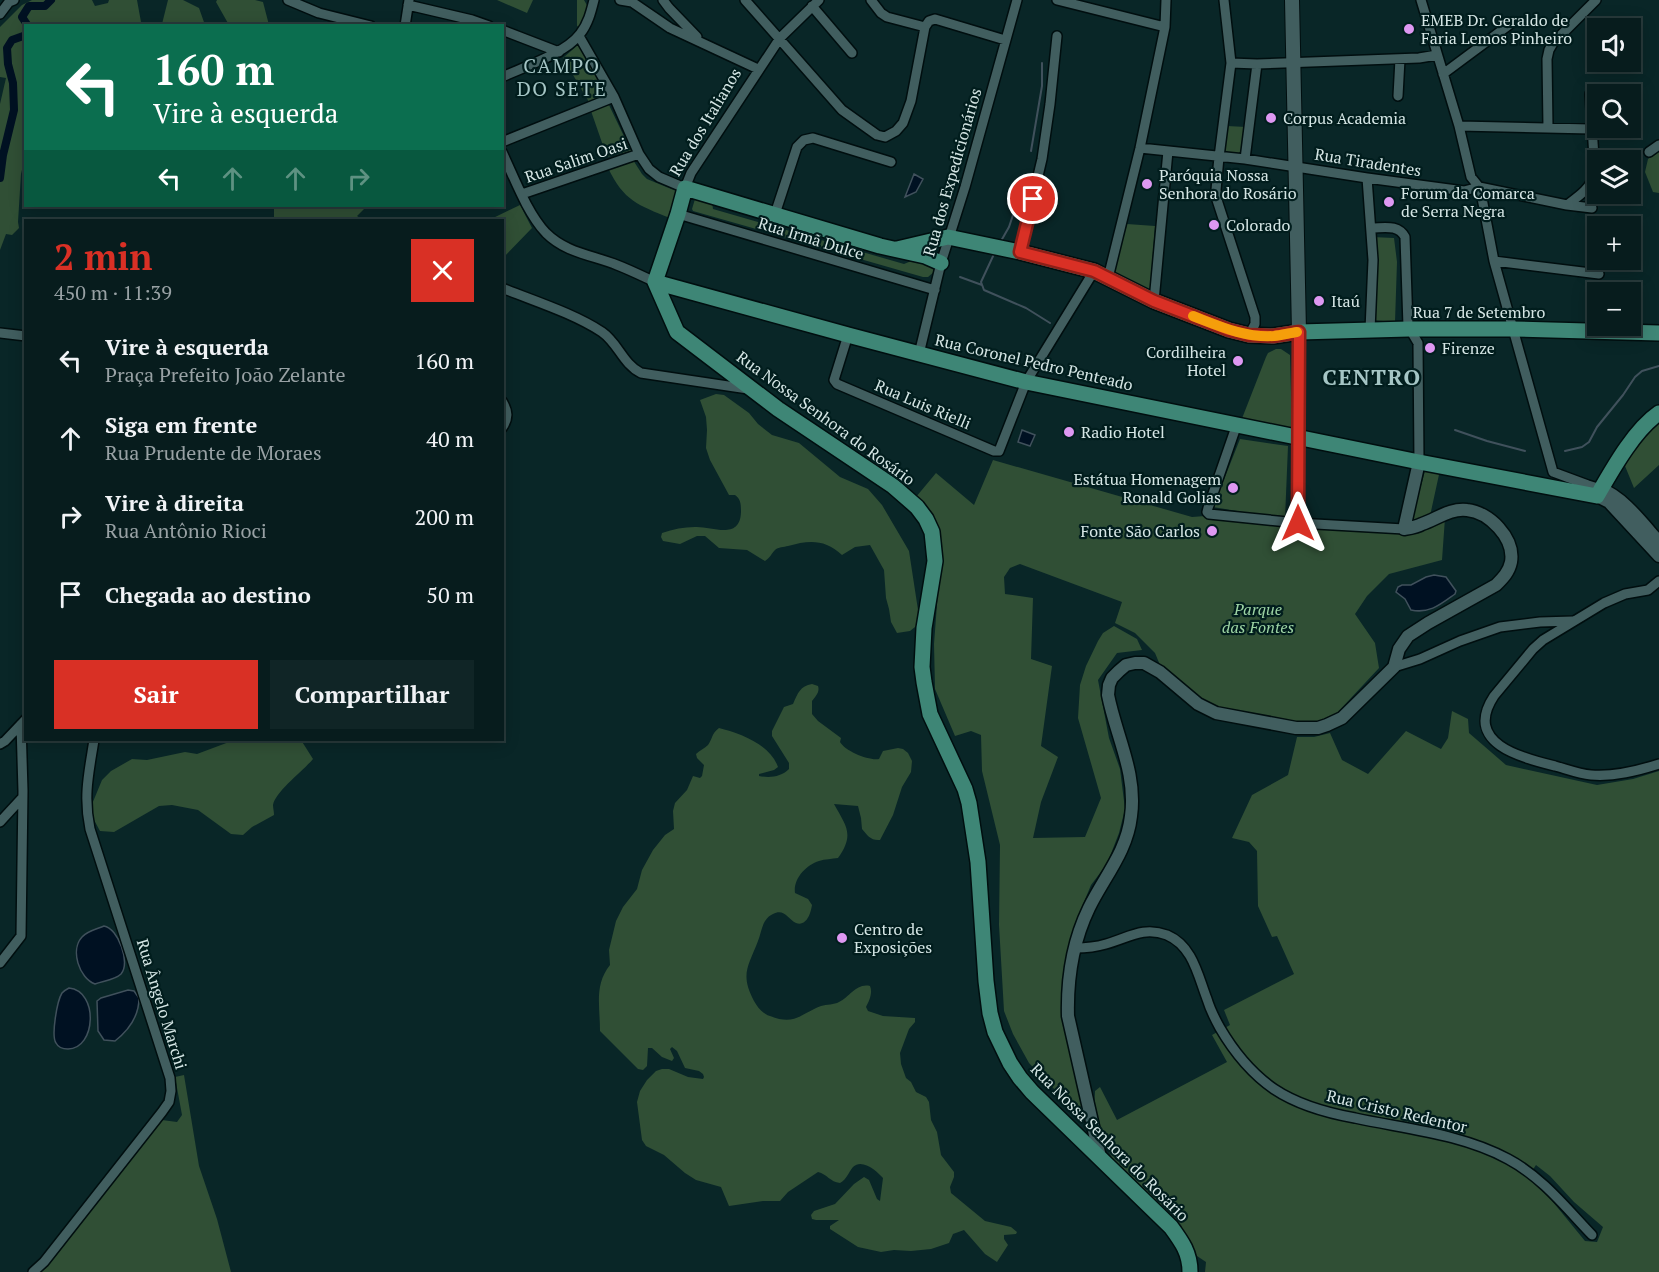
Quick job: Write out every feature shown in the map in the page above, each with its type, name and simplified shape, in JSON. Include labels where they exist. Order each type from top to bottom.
[{"type":"main road","points":[[1292,0],[1299,332]]},
{"type":"main road","points":[[685,188],[880,246],[925,255],[941,263]]},
{"type":"main road","name":"Rua dos Italianos","points":[[655,282],[685,188]]},
{"type":"main road","points":[[897,249],[948,237]]},
{"type":"main road","name":"Rua 7 de Setembro","points":[[948,237],[1094,271],[1154,301],[1229,330],[1249,335],[1273,336],[1299,332],[1409,329],[1659,333]]},
{"type":"main road","name":"Rua Coronel Pedro Penteado","points":[[655,282],[1026,382],[1419,462],[1551,480],[1599,492]]},
{"type":"main road","name":"Rua Nossa Senhora do Rosário","points":[[655,282],[677,332],[778,409],[893,486],[917,507],[926,519],[932,532],[935,561],[924,628],[922,667],[924,682],[930,714],[965,789],[969,803],[978,862],[986,981],[995,1032],[1020,1078],[1171,1227],[1188,1254],[1191,1272]]},
{"type":"main road","points":[[1599,492],[1638,431],[1659,413]]},
{"type":"street","points":[[288,0],[319,13],[363,24]]},
{"type":"street","points":[[504,76],[558,52],[579,36],[591,16],[594,0]]},
{"type":"street","points":[[620,0],[632,2],[670,28],[758,69]]},
{"type":"street","points":[[745,0],[842,110],[877,135],[885,137],[896,131],[903,123],[911,100],[925,27],[929,21],[935,19],[1005,40]]},
{"type":"street","points":[[871,0],[887,17],[925,27]]},
{"type":"street","name":"Rua dos Expedicionários","points":[[919,354],[948,237],[965,187],[1017,0]]},
{"type":"street","points":[[1057,0],[1165,27]]},
{"type":"street","points":[[1108,279],[1140,148],[1165,27],[1166,0]]},
{"type":"street","points":[[1224,0],[1231,63],[1216,190],[1217,200],[1256,321],[1249,335]]},
{"type":"street","points":[[1422,0],[1459,126],[1471,177],[1479,187],[1494,261],[1551,480]]},
{"type":"street","points":[[1548,127],[1547,59],[1549,50],[1553,43],[1596,0]]},
{"type":"street","points":[[0,14],[11,1]]},
{"type":"street","points":[[405,24],[409,2],[483,24]]},
{"type":"street","points":[[668,2],[700,41]]},
{"type":"street","points":[[816,3],[852,53]]},
{"type":"street","name":"Rua dos Italianos","points":[[685,188],[691,173],[758,69],[780,38],[816,3]]},
{"type":"street","points":[[1443,74],[1513,22]]},
{"type":"street","points":[[504,31],[558,52]]},
{"type":"street","points":[[579,36],[614,97],[639,154],[649,169],[658,177],[685,188]]},
{"type":"street","points":[[1020,252],[1042,159],[1057,36]]},
{"type":"street","points":[[1231,63],[1400,59],[1437,55]]},
{"type":"street","points":[[1398,96],[1400,59]]},
{"type":"street","points":[[1245,159],[1257,64]]},
{"type":"street","points":[[504,141],[614,97]]},
{"type":"street","points":[[1459,126],[1587,129]]},
{"type":"street","points":[[775,214],[797,147],[804,140],[813,138],[891,162]]},
{"type":"street","points":[[1567,205],[1593,183],[1596,174],[1593,138]]},
{"type":"street","points":[[1649,152],[1659,145]]},
{"type":"street","points":[[1140,148],[1219,157]]},
{"type":"street","points":[[1154,301],[1168,151]]},
{"type":"street","name":"Rua Salim Oasi","points":[[522,194],[639,154]]},
{"type":"street","points":[[504,156],[522,194],[545,231],[564,246],[578,253],[616,264],[655,282]]},
{"type":"street","name":"Rua Tiradentes","points":[[1219,157],[1464,191],[1479,187],[1592,208]]},
{"type":"street","points":[[1366,178],[1373,260],[1370,330]]},
{"type":"street","name":"Rua Irmã Dulce","points":[[678,214],[934,290]]},
{"type":"street","points":[[1371,228],[1394,228],[1400,230],[1405,237],[1409,329],[1418,343],[1419,462],[1404,529]]},
{"type":"street","points":[[1494,261],[1599,274]]},
{"type":"street","points":[[1026,382],[1094,271]]},
{"type":"street","points":[[504,289],[576,318],[603,333],[628,364],[640,373],[753,390]]},
{"type":"street","points":[[1298,523],[1299,332]]},
{"type":"street","points":[[0,333],[24,336]]},
{"type":"street","name":"Rua Luis Rielli","points":[[848,335],[834,380],[839,385],[994,451],[1001,449],[1026,382]]},
{"type":"street","points":[[504,404],[507,410],[504,424]]},
{"type":"street","points":[[1237,424],[1208,508],[1207,512],[1210,515],[1404,529],[1420,525],[1452,511],[1466,509],[1484,516],[1495,524],[1511,547],[1509,569],[1504,577],[1496,585],[1408,636],[1399,649],[1394,667]]},
{"type":"street","points":[[1599,492],[1610,492],[1622,502],[1659,542]]},
{"type":"street","points":[[1599,492],[1659,556]]},
{"type":"street","points":[[1659,581],[1648,590],[1615,597],[1543,640],[1494,696],[1485,715],[1486,729],[1496,742],[1523,758],[1590,775],[1636,772],[1659,764]]},
{"type":"street","points":[[1100,1157],[1068,1016],[1069,978],[1075,948],[1090,906],[1120,854],[1131,818],[1133,797],[1130,770],[1108,695],[1112,678],[1126,665],[1144,663],[1160,672],[1208,710],[1226,716],[1305,729],[1327,725],[1342,718],[1394,667],[1500,627],[1573,621]]},
{"type":"street","points":[[0,744],[23,721]]},
{"type":"street","points":[[0,963],[21,936],[23,721]]},
{"type":"street","name":"Rua Ângelo Marchi","points":[[33,1272],[44,1262],[162,1112],[169,1102],[171,1090],[170,1078],[153,1021],[86,812],[94,741]]},
{"type":"street","points":[[0,822],[22,798]]},
{"type":"street","name":"Rua Cristo Redentor","points":[[1075,948],[1090,948],[1108,944],[1143,932],[1169,936],[1188,952],[1220,1028],[1239,1057],[1255,1075],[1275,1090],[1300,1103],[1335,1114],[1455,1138],[1493,1152],[1524,1168],[1538,1179],[1592,1235]]},
{"type":"green space","points":[[32,0],[92,0],[95,6],[108,3],[109,0],[137,0],[141,22],[162,24],[24,24],[24,161],[21,174],[19,228],[12,235],[6,234],[0,250],[0,104],[6,78],[0,77],[0,27],[22,5]]},
{"type":"green space","points":[[168,0],[183,0],[199,8],[205,24],[162,24]]},
{"type":"green space","points":[[217,0],[255,0],[263,2],[269,24],[228,24]]},
{"type":"green space","points":[[497,0],[533,0],[527,13]]},
{"type":"green space","points":[[577,0],[584,0],[588,7],[581,28],[577,26]]},
{"type":"green space","points":[[579,44],[607,94],[589,102],[563,58]]},
{"type":"green space","points":[[609,105],[631,151],[607,157],[591,111]]},
{"type":"green space","points":[[1227,126],[1246,127],[1243,156],[1224,154]]},
{"type":"green space","points":[[1659,152],[1659,193],[1653,192],[1645,172],[1648,159]]},
{"type":"green space","points":[[633,160],[647,179],[676,191],[677,195],[670,218],[633,201],[620,188],[608,168]]},
{"type":"green space","points":[[695,199],[712,202],[713,209],[904,264],[916,259],[934,267],[935,271],[928,277],[923,277],[693,211]]},
{"type":"green space","points":[[520,205],[532,228],[504,257],[504,219],[491,219]]},
{"type":"green space","points":[[274,207],[366,207],[357,216],[362,219],[274,219]]},
{"type":"green space","points":[[1127,224],[1155,226],[1150,290],[1113,276]]},
{"type":"green space","points":[[1372,237],[1394,238],[1397,262],[1395,322],[1372,320]]},
{"type":"green space","points":[[1281,349],[1290,355],[1292,430],[1241,421],[1266,357],[1268,353]]},
{"type":"green space","points":[[716,394],[724,395],[749,413],[772,435],[799,443],[840,477],[868,489],[882,505],[909,551],[920,623],[910,631],[897,633],[891,622],[886,598],[884,570],[870,545],[855,547],[842,555],[823,544],[803,543],[778,548],[765,561],[747,550],[719,548],[705,536],[697,536],[680,544],[663,541],[662,533],[670,530],[695,527],[724,530],[736,526],[739,521],[740,500],[735,495],[729,495],[706,448],[706,417],[700,400]]},
{"type":"green space","points":[[1659,422],[1659,465],[1634,488],[1625,466],[1635,448]]},
{"type":"green space","points":[[1240,439],[1288,446],[1285,519],[1213,507]]},
{"type":"green space","name":"Parque das Fontes","points":[[993,460],[1192,517],[1205,516],[1402,531],[1445,518],[1442,560],[1389,574],[1367,596],[1355,614],[1375,643],[1379,668],[1336,714],[1320,721],[1297,722],[1221,709],[1202,700],[1160,665],[1155,653],[1135,633],[1115,623],[1122,602],[1020,564],[1010,568],[1004,577],[1005,594],[1033,598],[1031,659],[1052,666],[1041,746],[1058,757],[1041,802],[1033,838],[1085,837],[1101,798],[1078,718],[1080,685],[1098,641],[1103,633],[1114,626],[1137,639],[1142,650],[1117,653],[1098,680],[1109,738],[1120,769],[1125,809],[1107,864],[1091,885],[1075,924],[1064,970],[1062,1000],[1090,1126],[1029,1063],[1013,1034],[1004,1011],[999,925],[1000,845],[982,771],[981,735],[971,731],[955,736],[935,689],[934,644],[941,551],[916,497],[936,473],[974,505]]},
{"type":"green space","points":[[1426,467],[1440,470],[1430,516],[1415,521],[1412,519]]},
{"type":"green space","points":[[812,684],[818,688],[812,701],[812,714],[841,738],[840,742],[847,749],[858,755],[879,759],[883,751],[903,749],[912,761],[911,772],[902,787],[893,815],[880,840],[872,839],[862,829],[858,806],[834,804],[847,830],[843,850],[838,858],[821,860],[809,866],[798,878],[795,893],[808,899],[812,905],[806,921],[796,923],[786,915],[777,912],[764,922],[747,971],[747,984],[762,1012],[779,1019],[797,1018],[821,1006],[837,1003],[857,988],[865,986],[870,986],[871,989],[866,1007],[868,1011],[883,1016],[915,1018],[900,1053],[901,1064],[906,1078],[916,1092],[926,1097],[929,1102],[931,1120],[937,1132],[941,1155],[954,1172],[950,1187],[951,1193],[985,1221],[1011,1227],[1017,1232],[1004,1235],[1008,1245],[997,1262],[985,1254],[964,1230],[953,1234],[949,1243],[931,1249],[881,1252],[858,1247],[830,1229],[830,1226],[839,1220],[812,1219],[811,1215],[814,1211],[835,1204],[864,1177],[869,1180],[880,1201],[883,1178],[873,1169],[861,1164],[853,1167],[840,1183],[818,1172],[788,1192],[780,1201],[729,1206],[721,1187],[696,1180],[664,1155],[646,1146],[642,1140],[637,1102],[640,1091],[647,1080],[656,1071],[662,1069],[703,1079],[703,1074],[685,1068],[677,1051],[672,1047],[670,1049],[674,1058],[672,1061],[662,1057],[652,1048],[648,1048],[647,1066],[643,1070],[638,1069],[600,1031],[600,988],[610,965],[609,950],[616,921],[623,907],[637,889],[642,870],[653,850],[665,835],[674,829],[675,803],[687,790],[693,776],[700,778],[702,776],[704,765],[696,754],[708,745],[719,728],[753,741],[774,759],[778,767],[759,774],[759,776],[771,777],[782,774],[789,769],[789,763],[772,736],[772,731],[784,707],[793,704],[802,688]]},
{"type":"green space","points":[[1452,711],[1468,719],[1469,733],[1506,765],[1597,785],[1633,779],[1659,771],[1659,1272],[1205,1272],[1206,1262],[1197,1256],[1189,1245],[1181,1225],[1112,1158],[1099,1132],[1094,1112],[1095,1091],[1100,1087],[1117,1120],[1227,1062],[1212,1035],[1230,1025],[1224,1010],[1294,974],[1277,936],[1272,937],[1258,906],[1257,851],[1249,842],[1232,838],[1252,795],[1288,775],[1297,737],[1314,737],[1330,733],[1342,760],[1368,774],[1406,731],[1441,749],[1448,738]],"holes":[[[1536,1165],[1550,1176],[1574,1202],[1603,1227],[1597,1242],[1585,1241],[1544,1191],[1528,1177]]]},
{"type":"green space","points":[[302,741],[313,759],[279,794],[273,805],[274,815],[252,827],[243,835],[231,834],[198,810],[172,805],[159,806],[114,832],[100,831],[90,809],[102,780],[111,771],[132,759],[147,760],[185,752],[197,754],[229,742]]},
{"type":"green space","points":[[184,1075],[199,1166],[217,1219],[231,1272],[39,1272],[162,1120],[177,1122],[182,1115],[175,1077]]},
{"type":"water","points":[[914,174],[923,179],[916,192],[905,197]]},
{"type":"water","points":[[1022,430],[1035,435],[1030,446],[1018,442]]},
{"type":"water","points":[[1434,575],[1446,577],[1456,591],[1455,594],[1430,609],[1411,610],[1405,599],[1396,592],[1398,587],[1411,585]]},
{"type":"water","points":[[104,926],[109,928],[118,939],[124,955],[124,969],[116,978],[95,984],[89,981],[81,970],[77,949],[84,935]]},
{"type":"water","points":[[69,988],[79,991],[85,999],[90,1020],[89,1030],[84,1040],[77,1047],[68,1049],[61,1048],[57,1044],[54,1033],[60,997]]},
{"type":"water","points":[[128,990],[134,991],[139,998],[135,1017],[129,1028],[115,1041],[104,1040],[98,1031],[97,1001]]},
{"type":"waterway","points":[[27,24],[22,17],[29,6],[45,6],[51,0]]},
{"type":"waterway","points":[[0,178],[14,110],[13,83],[7,48],[12,40],[24,36]]},
{"type":"waterway","points":[[1031,151],[1042,86],[1042,63]]},
{"type":"waterway","points":[[1001,241],[1015,209]]},
{"type":"waterway","points":[[994,254],[981,282],[984,290],[1026,308],[1050,323]]},
{"type":"waterway","points":[[960,277],[982,285]]},
{"type":"waterway","points":[[1565,451],[1582,447],[1589,442],[1597,427],[1635,377],[1642,371],[1659,366]]},
{"type":"waterway","points":[[1455,430],[1525,451]]},
{"type":"slow traffic","points":[[1193,316],[1249,335],[1273,336],[1297,332]]},
{"type":"place","name":"EMEB Dr. Geraldo de Faria Lemos Pinheiro","points":[[1409,29]]},
{"type":"place","name":"Corpus Academia","points":[[1271,118]]},
{"type":"place","name":"Paróquia Nossa Senhora do Rosário","points":[[1147,184]]},
{"type":"place","name":"Forum da Comarca de Serra Negra","points":[[1389,202]]},
{"type":"place","name":"Colorado","points":[[1214,225]]},
{"type":"place","name":"Itaú","points":[[1319,301]]},
{"type":"place","name":"Firenze","points":[[1430,348]]},
{"type":"place","name":"Cordilheira Hotel","points":[[1238,361]]},
{"type":"place","name":"Radio Hotel","points":[[1069,432]]},
{"type":"place","name":"Estátua Homenagem Ronald Golias","points":[[1233,488]]},
{"type":"place","name":"Fonte São Carlos","points":[[1212,531]]},
{"type":"place","name":"Centro de Exposições","points":[[842,938]]},
{"type":"district","name":"CAMPO DO SETE","points":[[562,78]]},
{"type":"district","name":"CENTRO","points":[[1372,377]]},
{"type":"route","points":[[1033,199],[1020,252],[1094,271],[1154,301],[1229,330],[1249,335],[1273,336],[1299,332],[1298,523]]}]
